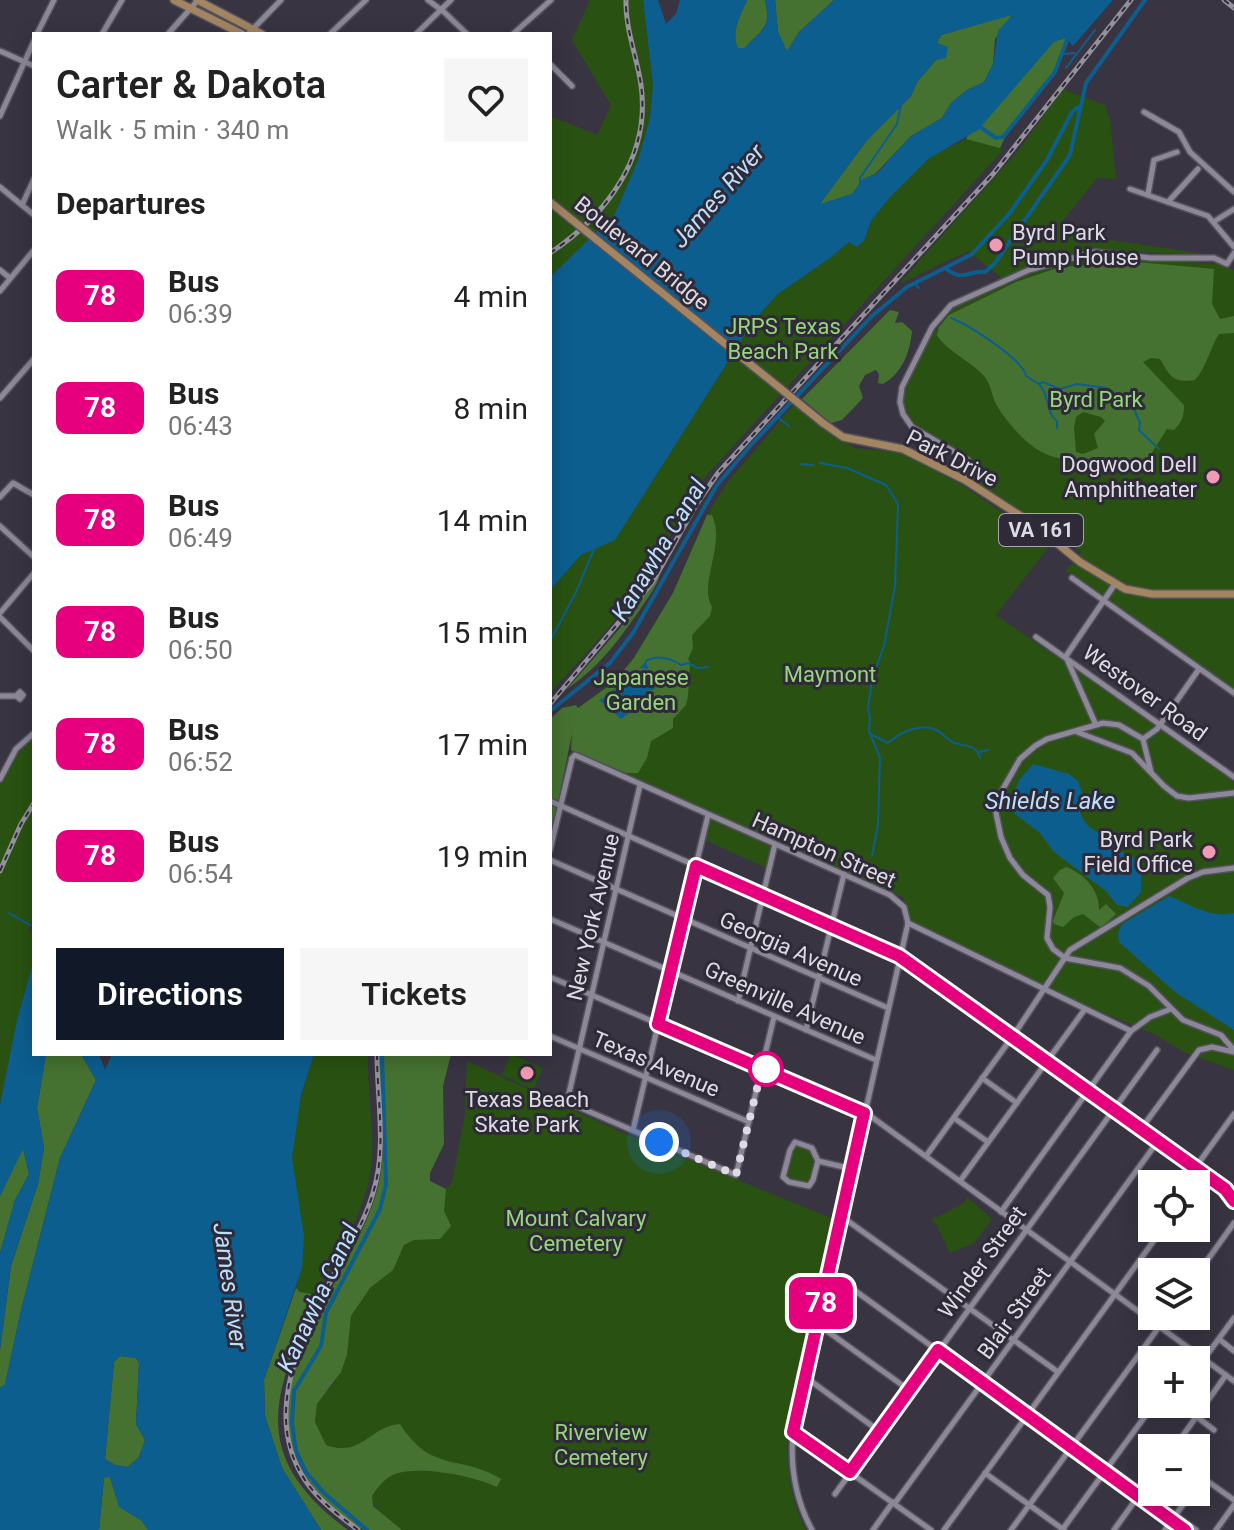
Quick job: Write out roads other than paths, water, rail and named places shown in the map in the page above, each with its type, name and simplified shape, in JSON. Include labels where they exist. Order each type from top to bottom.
[{"type":"main road","points":[[174,0],[247,32]]},
{"type":"main road","points":[[197,0],[247,32]]},
{"type":"main road","name":"Boulevard Bridge","points":[[552,204],[823,423]]},
{"type":"main road","name":"Park Drive","points":[[823,423],[852,440],[903,449],[965,480],[1036,526],[1080,562],[1115,584],[1137,593],[1234,594]]},
{"type":"street","points":[[38,32],[54,0]]},
{"type":"street","points":[[103,32],[122,0]]},
{"type":"street","points":[[170,32],[197,0]]},
{"type":"street","points":[[247,32],[281,0]]},
{"type":"street","points":[[332,32],[366,0]]},
{"type":"street","points":[[428,0],[465,32]]},
{"type":"street","points":[[418,32],[451,0]]},
{"type":"street","points":[[515,32],[551,0]]},
{"type":"street","points":[[0,116],[32,45]]},
{"type":"street","points":[[0,51],[32,65]]},
{"type":"street","points":[[552,66],[572,86]]},
{"type":"street","points":[[1144,112],[1175,128],[1190,152],[1234,192]]},
{"type":"street","points":[[1148,194],[1154,160],[1177,152]]},
{"type":"street","points":[[1168,202],[1198,169]]},
{"type":"street","points":[[22,205],[32,183]]},
{"type":"street","points":[[0,187],[32,213]]},
{"type":"street","points":[[965,480],[968,460],[912,427],[903,414],[900,402],[902,387],[932,327],[951,305],[1029,270],[1095,252],[1151,258],[1214,258],[1227,264],[1234,250],[1215,221],[1204,214],[1130,189]]},
{"type":"street","points":[[1215,221],[1234,209]]},
{"type":"street","points":[[0,291],[32,252]]},
{"type":"street","points":[[0,270],[10,278]]},
{"type":"street","points":[[0,398],[32,364]]},
{"type":"street","points":[[0,497],[13,483],[32,494]]},
{"type":"street","points":[[0,526],[32,555]]},
{"type":"street","points":[[32,575],[0,615],[32,649]]},
{"type":"street","points":[[1072,578],[1234,693]]},
{"type":"street","points":[[1096,725],[1066,656],[1115,584]]},
{"type":"street","name":"Westover Road","points":[[1036,637],[1234,777]]},
{"type":"street","points":[[1143,739],[1153,734],[1199,668]]},
{"type":"street","points":[[0,696],[16,696]]},
{"type":"street","points":[[1151,772],[1143,739],[1119,725],[1108,722],[1047,739],[1020,759],[1000,794],[996,813],[1001,837],[1010,858],[1023,875],[1048,895],[1047,938],[1053,949],[1065,958],[1120,968],[1149,986],[1183,1020],[1221,1035],[1230,1042],[1234,1051]]},
{"type":"street","points":[[1075,731],[1126,749],[1177,796],[1189,798],[1234,793]]},
{"type":"street","points":[[0,779],[16,749],[32,735]]},
{"type":"street","name":"Hampton Street","points":[[560,806],[575,755],[897,900],[906,912],[908,923],[1131,1031]]},
{"type":"street","name":"New York Avenue","points":[[633,1130],[567,1102],[640,785]]},
{"type":"street","points":[[552,802],[899,956],[1198,1170]]},
{"type":"street","points":[[552,841],[560,806]]},
{"type":"street","points":[[708,815],[633,1130],[736,1175],[774,1017]]},
{"type":"street","points":[[738,1001],[775,844]]},
{"type":"street","name":"Georgia Avenue","points":[[552,861],[888,1008]]},
{"type":"street","points":[[926,1156],[1046,990],[1070,950],[1194,875],[1234,868]]},
{"type":"street","points":[[806,1030],[844,874]]},
{"type":"street","name":"Greenville Avenue","points":[[552,920],[876,1060]]},
{"type":"street","points":[[812,1530],[802,1509],[793,1473],[793,1432],[908,923]]},
{"type":"street","points":[[552,978],[864,1113],[1138,1312]]},
{"type":"street","points":[[960,1181],[1085,1009]]},
{"type":"street","points":[[1001,1212],[1131,1031],[1150,1017],[1171,1009]]},
{"type":"street","name":"Texas Avenue","points":[[552,1037],[749,1122]]},
{"type":"street","points":[[1141,1129],[1199,1050],[1212,1047],[1234,1051]]},
{"type":"street","name":"Winder Street","points":[[835,1494],[1157,1050]]},
{"type":"street","points":[[982,1078],[1017,1103]]},
{"type":"street","points":[[1195,1168],[1234,1114]]},
{"type":"street","points":[[954,1118],[988,1142]]},
{"type":"street","name":"Blair Street","points":[[873,1530],[1158,1141]]},
{"type":"street","points":[[795,1142],[812,1148],[818,1161],[809,1186],[789,1182],[783,1177],[795,1142]]},
{"type":"street","points":[[818,1161],[852,1169]]},
{"type":"street","points":[[1210,1179],[1234,1198]]},
{"type":"street","points":[[841,1216],[1058,1372]]},
{"type":"street","points":[[1209,1258],[1234,1223]]},
{"type":"street","points":[[944,1530],[1153,1242]]},
{"type":"street","points":[[828,1271],[1138,1493]]},
{"type":"street","points":[[1210,1350],[1234,1318]]},
{"type":"street","points":[[816,1323],[909,1390]]},
{"type":"street","points":[[1011,1530],[1074,1448],[1157,1330]]},
{"type":"street","points":[[1163,1330],[1185,1346]]},
{"type":"street","points":[[1218,1339],[1234,1351]]},
{"type":"street","points":[[1210,1363],[1234,1381]]},
{"type":"street","points":[[1210,1398],[1226,1375]]},
{"type":"street","points":[[804,1376],[879,1431]]},
{"type":"street","points":[[985,1473],[1063,1530],[1144,1418]]},
{"type":"street","points":[[1198,1418],[1214,1430]]},
{"type":"street","points":[[793,1432],[931,1530]]},
{"type":"street","points":[[1210,1484],[1234,1503],[1216,1530]]},
{"type":"street","points":[[1114,1530],[1138,1497]]},
{"type":"street","points":[[1157,1506],[1196,1530]]},
{"type":"street","points":[[1165,1530],[1182,1506]]},
{"type":"street","points":[[1174,1518],[1185,1530]]},
{"type":"water","name":"James River","points":[[643,0],[658,0],[666,24],[676,14],[680,0],[747,0],[735,36],[738,48],[745,48],[764,28],[767,17],[765,0],[775,0],[778,32],[787,51],[799,32],[834,0],[1113,0],[1073,46],[1066,38],[1054,42],[978,130],[928,159],[871,221],[864,241],[857,247],[849,242],[778,294],[755,319],[615,540],[581,555],[552,588],[552,275],[615,214],[638,160],[650,118],[653,84]],"holes":[[[1012,15],[998,31],[993,64],[984,82],[951,103],[942,118],[911,136],[876,174],[863,179],[852,194],[820,204],[867,140],[911,96],[917,82],[936,60],[946,58],[948,47],[937,43],[941,35]]]},
{"type":"water","points":[[638,670],[636,677],[639,679],[648,672],[645,686],[655,687],[654,690],[647,693],[651,698],[621,719],[599,700],[625,685]]},
{"type":"water","name":"Shields Lake","points":[[1033,764],[1069,774],[1078,781],[1082,792],[1079,810],[1084,821],[1090,828],[1108,837],[1122,852],[1141,862],[1141,892],[1128,907],[1117,905],[1106,891],[1054,852],[1040,833],[1015,814],[1010,803],[1019,780]]},
{"type":"water","points":[[1169,896],[1208,912],[1234,913],[1234,1030],[1175,992],[1119,942],[1118,933],[1122,924]]},
{"type":"water","points":[[32,967],[32,1056],[46,1056],[37,1108],[44,1147],[38,1184],[11,1266],[0,1350],[0,1253],[15,1200],[29,1174],[23,1149],[0,1196],[0,1105],[17,1020]]},
{"type":"water","name":"James River","points":[[82,1056],[100,1056],[105,1070],[111,1056],[313,1056],[301,1095],[292,1158],[304,1236],[302,1268],[264,1380],[265,1416],[282,1468],[321,1530],[148,1530],[142,1521],[119,1507],[110,1477],[104,1478],[99,1530],[0,1530],[0,1388],[5,1384],[60,1158],[96,1080]],"holes":[[[120,1356],[135,1358],[139,1363],[136,1424],[145,1440],[139,1457],[128,1467],[115,1465],[105,1459],[114,1362]]]},
{"type":"waterway","name":"Kanawha Canal","points":[[552,709],[610,663],[633,633],[717,485],[872,316],[907,287],[945,268],[962,275],[985,272],[995,263],[1070,155],[1086,83],[1145,0]]},
{"type":"waterway","points":[[1066,68],[1095,30]]},
{"type":"waterway","points":[[976,124],[996,138],[1003,137],[1055,72],[1069,35]]},
{"type":"waterway","points":[[1063,54],[1075,53]]},
{"type":"waterway","points":[[860,183],[860,178],[897,124],[901,105]]},
{"type":"waterway","points":[[945,268],[972,254],[1009,214],[1047,160],[1072,112],[1079,107]]},
{"type":"waterway","name":"Kanawha Canal","points":[[914,283],[919,288]]},
{"type":"waterway","points":[[951,318],[994,344],[1016,361],[1026,376],[1039,384],[1043,382],[1060,389],[1077,384],[1107,388],[1134,409],[1140,423],[1139,430],[1159,449]]},
{"type":"waterway","points":[[1039,384],[1057,421],[1057,428]]},
{"type":"waterway","points":[[777,417],[789,426]]},
{"type":"waterway","points":[[820,463],[847,468],[886,485],[898,504],[895,586],[884,646],[872,679],[869,733],[888,743],[910,730],[928,727],[955,743],[973,748],[980,758]]},
{"type":"waterway","points":[[801,464],[813,465]]},
{"type":"waterway","points":[[552,637],[594,549]]},
{"type":"waterway","points":[[646,661],[664,658],[681,665],[688,663],[698,668],[708,667]]},
{"type":"waterway","points":[[871,736],[880,758],[878,824],[872,856]]},
{"type":"waterway","points":[[980,752],[988,750]]},
{"type":"waterway","points":[[9,913],[30,925]]},
{"type":"waterway","name":"Kanawha Canal","points":[[367,1530],[325,1494],[306,1472],[296,1451],[292,1423],[294,1391],[321,1346],[326,1313],[380,1209],[386,1185],[382,1056]]},
{"type":"railway","points":[[552,252],[590,221],[606,202],[621,181],[639,136],[641,85],[627,21],[626,0]]},
{"type":"railway","points":[[552,702],[652,583],[696,505],[718,473],[993,174],[1131,0]]},
{"type":"railway","points":[[1224,0],[1234,8]]},
{"type":"railway","points":[[0,871],[32,806]]},
{"type":"railway","points":[[358,1530],[323,1501],[305,1480],[293,1456],[287,1431],[286,1405],[290,1379],[308,1328],[360,1227],[373,1193],[380,1159],[377,1056]]},
{"type":"place","name":"Byrd Park Pump House","points":[[996,245]]},
{"type":"place","name":"Dogwood Dell Amphitheater","points":[[1213,477]]},
{"type":"place","name":"Byrd Park Field Office","points":[[1209,852]]},
{"type":"place","name":"Texas Beach Skate Park","points":[[527,1073]]},
{"type":"park label","name":"JRPS Texas Beach Park","points":[[783,338]]},
{"type":"park label","name":"Byrd Park","points":[[1096,399]]},
{"type":"park label","name":"Maymont","points":[[830,674]]},
{"type":"park label","name":"Japanese Garden","points":[[641,690]]},
{"type":"park label","name":"Mount Calvary Cemetery","points":[[576,1230]]},
{"type":"park label","name":"Riverview Cemetery","points":[[601,1444]]}]
